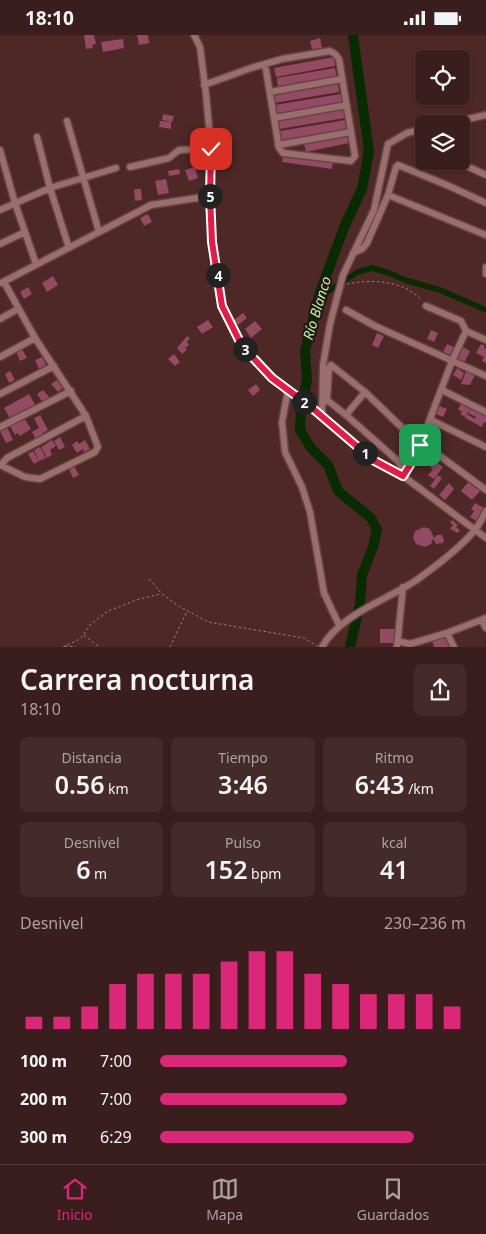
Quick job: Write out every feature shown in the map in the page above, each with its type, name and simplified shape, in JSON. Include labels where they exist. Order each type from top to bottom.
[{"type":"street","points":[[194,35],[200,47],[211,149],[210,196],[212,242],[222,306],[242,346],[272,378],[311,407],[373,460],[404,473],[486,538]]},
{"type":"street","points":[[204,85],[282,59],[330,51],[338,59],[342,79],[355,156],[351,161],[283,153],[278,145],[265,65]]},
{"type":"street","points":[[270,92],[342,79]]},
{"type":"street","points":[[274,118],[346,105]]},
{"type":"street","points":[[470,119],[486,115]]},
{"type":"street","points":[[67,121],[99,232]]},
{"type":"street","points":[[325,402],[323,365],[330,324],[343,275],[374,210],[388,144],[407,133],[415,131]]},
{"type":"street","points":[[278,145],[351,132]]},
{"type":"street","points":[[37,137],[50,188],[69,247]]},
{"type":"street","points":[[130,167],[169,158],[179,150],[211,149]]},
{"type":"street","points":[[0,150],[3,171],[36,264]]},
{"type":"street","points":[[353,253],[362,249],[367,243],[388,195],[398,165],[486,203]]},
{"type":"street","points":[[0,210],[50,188],[116,168]]},
{"type":"street","points":[[470,168],[486,175]]},
{"type":"street","points":[[388,195],[486,235]]},
{"type":"street","points":[[86,416],[7,458],[0,465],[26,477],[40,479],[95,452],[98,447],[86,416],[35,338],[2,282],[151,205],[210,196]]},
{"type":"street","points":[[0,244],[24,231]]},
{"type":"street","points":[[486,267],[486,274]]},
{"type":"street","points":[[426,306],[461,321],[466,331],[486,340]]},
{"type":"street","points":[[0,319],[18,309]]},
{"type":"street","points":[[346,310],[375,326],[486,377]]},
{"type":"street","points":[[404,473],[421,444],[452,361],[466,331]]},
{"type":"street","points":[[0,357],[35,338]]},
{"type":"street","points":[[322,417],[329,367],[331,365],[366,392],[421,444],[486,490]]},
{"type":"street","points":[[0,394],[54,366]]},
{"type":"street","points":[[442,390],[486,412]]},
{"type":"street","points":[[0,427],[71,391]]},
{"type":"street","points":[[290,392],[282,421],[285,452],[302,487],[310,512],[324,593],[340,625]]},
{"type":"street","points":[[346,415],[366,392]]},
{"type":"street","points":[[325,402],[346,415],[398,461],[404,473]]},
{"type":"street","points":[[431,420],[486,447]]},
{"type":"street","points":[[322,647],[328,636],[340,625],[418,579],[475,531],[486,511]]},
{"type":"street","points":[[403,587],[398,644],[411,645],[484,621],[486,628]]},
{"type":"street","points":[[447,633],[454,647]]},
{"type":"path","points":[[341,285],[364,281],[382,281],[411,291],[426,306]]},
{"type":"path","points":[[149,579],[162,594],[187,611],[208,622],[304,638],[317,647]]},
{"type":"path","points":[[63,646],[80,639],[91,624],[108,611],[139,599],[162,594]]},
{"type":"path","points":[[170,647],[187,611]]},
{"type":"path","points":[[83,634],[99,647]]},
{"type":"path","points":[[311,647],[312,643]]},
{"type":"path","points":[[63,646],[76,647]]},
{"type":"building","points":[[84,35],[94,35],[96,44],[92,45],[93,48],[86,49]]},
{"type":"building","points":[[137,35],[148,35],[149,43],[139,45]]},
{"type":"building","points":[[320,38],[322,48],[312,49],[310,41]]},
{"type":"building","points":[[123,39],[124,48],[103,52],[101,42]]},
{"type":"building","points":[[334,57],[335,66],[276,77],[274,68]]},
{"type":"building","points":[[335,68],[337,78],[278,88],[277,78]]},
{"type":"building","points":[[338,83],[339,92],[274,103],[273,94]]},
{"type":"building","points":[[341,94],[342,103],[277,115],[275,105]]},
{"type":"building","points":[[343,109],[345,118],[279,129],[278,120]]},
{"type":"building","points":[[163,114],[174,116],[172,122],[162,120]]},
{"type":"building","points":[[345,120],[347,129],[281,141],[280,131]]},
{"type":"building","points":[[160,121],[171,122],[171,129],[159,127]]},
{"type":"building","points":[[347,135],[349,143],[306,152],[304,144]]},
{"type":"building","points":[[283,154],[333,161],[332,169],[282,162]]},
{"type":"building","points":[[195,167],[198,178],[189,181],[185,170]]},
{"type":"building","points":[[179,169],[180,174],[169,176],[168,171]]},
{"type":"building","points":[[166,179],[169,193],[158,195],[155,181]]},
{"type":"building","points":[[134,189],[141,189],[142,200],[135,201]]},
{"type":"building","points":[[148,214],[152,222],[144,226],[140,218]]},
{"type":"building","points":[[53,276],[58,285],[47,292],[42,283]]},
{"type":"building","points":[[28,287],[32,294],[24,299],[20,292]]},
{"type":"building","points":[[243,313],[247,318],[238,325],[234,320]]},
{"type":"building","points":[[208,320],[213,327],[202,334],[197,327]]},
{"type":"building","points":[[255,321],[262,329],[251,338],[245,329]]},
{"type":"building","points":[[431,330],[438,333],[434,342],[427,339]]},
{"type":"building","points":[[377,333],[384,336],[378,348],[372,345]]},
{"type":"building","points":[[187,336],[190,338],[187,342],[189,345],[182,354],[177,348]]},
{"type":"building","points":[[447,344],[454,347],[451,355],[443,352]]},
{"type":"building","points":[[481,344],[486,349],[486,363],[482,361],[484,357],[476,353]]},
{"type":"building","points":[[463,347],[470,351],[464,363],[457,360]]},
{"type":"building","points":[[22,349],[27,358],[20,361],[16,352]]},
{"type":"building","points":[[174,354],[180,362],[175,366],[168,359]]},
{"type":"building","points":[[42,357],[46,365],[39,369],[35,360]]},
{"type":"building","points":[[457,368],[464,373],[461,380],[453,375]]},
{"type":"building","points":[[10,371],[15,380],[9,383],[5,374]]},
{"type":"building","points":[[466,371],[475,375],[470,385],[461,384]]},
{"type":"building","points":[[57,380],[63,388],[58,392],[51,384]]},
{"type":"building","points":[[256,384],[260,390],[253,396],[248,390]]},
{"type":"building","points":[[43,390],[50,398],[43,403],[37,394]]},
{"type":"building","points":[[29,394],[36,406],[11,420],[4,408]]},
{"type":"building","points":[[462,402],[471,407],[465,417],[460,414],[462,412],[458,409]]},
{"type":"building","points":[[439,406],[447,409],[443,417],[436,414]]},
{"type":"building","points":[[470,409],[486,414],[486,423],[484,422],[482,427],[465,418],[467,414],[475,419],[476,417],[468,413]]},
{"type":"building","points":[[40,415],[48,430],[42,434],[44,437],[37,441],[32,432],[39,428],[34,418]]},
{"type":"building","points":[[24,418],[31,429],[20,436],[18,433],[15,435],[10,426]]},
{"type":"building","points":[[7,427],[13,440],[6,443],[0,431]]},
{"type":"building","points":[[60,437],[65,447],[59,450],[54,441]]},
{"type":"building","points":[[52,440],[56,446],[50,450],[52,455],[47,458],[41,447]]},
{"type":"building","points":[[85,440],[90,449],[84,452],[83,449],[77,453],[72,445],[77,441],[79,444]]},
{"type":"building","points":[[404,440],[413,448],[410,453],[401,445]]},
{"type":"building","points":[[40,447],[46,458],[39,461],[34,450]]},
{"type":"building","points":[[33,451],[39,461],[34,464],[28,454]]},
{"type":"building","points":[[435,461],[443,467],[434,479],[428,475],[433,469],[430,468]]},
{"type":"building","points":[[74,466],[79,475],[73,478],[69,469]]},
{"type":"building","points":[[438,475],[442,478],[434,489],[430,486]]},
{"type":"building","points":[[468,482],[480,491],[472,500],[461,491]]},
{"type":"building","points":[[449,483],[454,489],[445,500],[439,495]]},
{"type":"building","points":[[475,503],[486,509],[478,522],[470,517],[474,511],[471,509]]},
{"type":"building","points":[[452,520],[458,525],[456,527],[460,530],[458,533],[450,529],[453,525],[450,522]]},
{"type":"building","points":[[424,527],[430,529],[434,538],[437,535],[442,535],[443,543],[436,544],[433,539],[431,544],[425,547],[416,544],[413,538],[415,531]]},
{"type":"building","points":[[380,629],[397,629],[397,643],[380,643]]},
{"type":"building","points":[[446,635],[450,647],[434,647],[432,640]]},
{"type":"waterway","name":"Río Blanco","points":[[350,647],[360,604],[362,575],[373,547],[377,530],[371,518],[338,491],[328,465],[311,448],[300,430],[301,408],[307,380],[305,351],[320,292],[345,225],[362,189],[369,151],[353,35]]},
{"type":"waterway","points":[[318,298],[358,272],[372,268],[440,290],[486,310]]},
{"type":"route","points":[[211,149],[210,196],[212,242],[222,306],[242,346],[272,378],[311,407],[373,460],[403,476],[420,445]]}]
